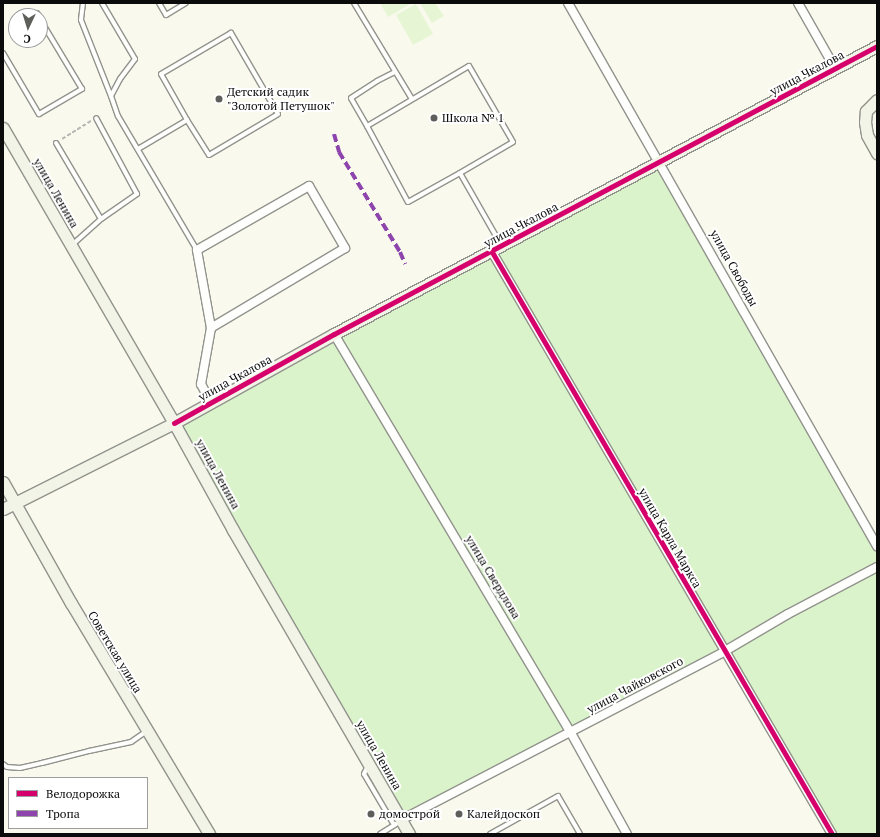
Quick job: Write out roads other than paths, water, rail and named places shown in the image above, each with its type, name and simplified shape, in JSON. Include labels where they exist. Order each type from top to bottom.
[{"type":"main road","name":"улица Чкалова","points":[[3,508],[16,503],[174,423],[334,334],[497,249],[877,46]]},
{"type":"main road","points":[[877,100],[866,111],[865,122],[867,135],[877,153]]},
{"type":"main road","name":"улица Ленина","points":[[3,128],[369,764],[398,823],[409,834]]},
{"type":"main road","name":"Советская улица","points":[[3,482],[71,603],[209,834]]},
{"type":"street","name":"улица Свободы","points":[[568,3],[660,162],[877,546]]},
{"type":"street","points":[[798,3],[836,68]]},
{"type":"street","points":[[210,328],[345,248],[309,186],[197,250],[210,328],[201,384],[211,403]]},
{"type":"street","name":"улица Карла Маркса","points":[[497,249],[725,652],[832,834]]},
{"type":"street","name":"улица Свердлова","points":[[334,334],[571,733],[627,834]]},
{"type":"street","name":"улица Чайковского","points":[[398,823],[725,652],[788,614],[877,567]]},
{"type":"lane","points":[[83,3],[81,20],[118,116],[197,250]]},
{"type":"lane","points":[[102,3],[135,59],[120,79],[111,96]]},
{"type":"lane","points":[[158,3],[166,15],[186,3]]},
{"type":"lane","points":[[354,3],[412,99]]},
{"type":"lane","points":[[3,53],[39,114],[82,89],[48,33]]},
{"type":"lane","points":[[231,33],[278,114],[209,156],[187,120],[161,74],[231,33]]},
{"type":"lane","points":[[367,126],[469,66],[513,142],[408,202],[351,98],[395,72]]},
{"type":"lane","points":[[71,246],[101,219],[137,194],[96,118]]},
{"type":"lane","points":[[138,149],[187,120]]},
{"type":"lane","points":[[56,143],[101,219]]},
{"type":"lane","points":[[460,173],[497,249]]},
{"type":"lane","points":[[3,764],[6,767],[20,768],[42,763],[89,750],[131,742],[147,731]]},
{"type":"lane","points":[[490,834],[558,796],[580,834]]},
{"type":"lane","points":[[380,834],[398,823]]},
{"type":"place","name":"Детский садик \"Золотой Петушок\"","points":[[219,99]]},
{"type":"place","name":"Школа № 1","points":[[434,118]]},
{"type":"place","name":"домострой","points":[[371,814]]},
{"type":"place","name":"Калейдоскоп","points":[[459,814]]}]
